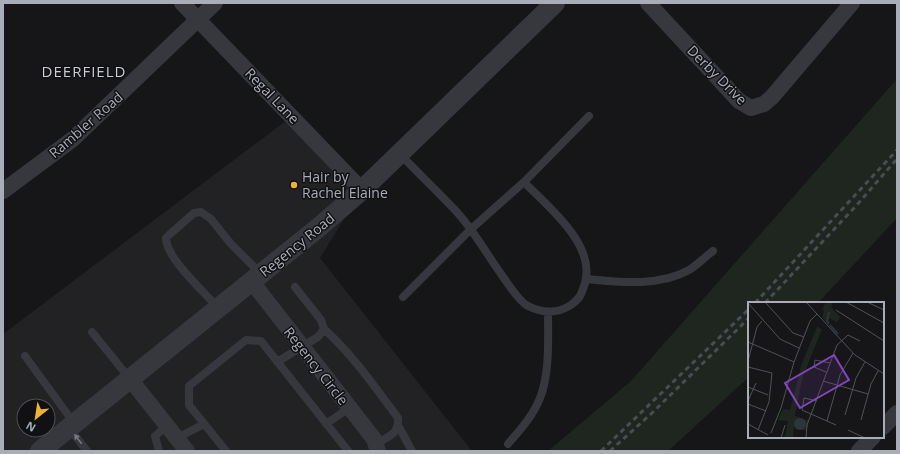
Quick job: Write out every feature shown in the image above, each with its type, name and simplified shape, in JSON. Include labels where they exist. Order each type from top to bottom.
[{"type":"street","name":"Regal Lane","points":[[182,3],[362,190]]},
{"type":"street","name":"Rambler Road","points":[[3,191],[73,139],[215,3]]},
{"type":"street","name":"Regency Road","points":[[40,451],[318,228],[362,190],[555,3]]},
{"type":"street","name":"Derby Drive","points":[[648,3],[739,101],[751,108],[764,104],[772,97],[852,3]]},
{"type":"street","name":"Regency Circle","points":[[256,278],[301,346],[377,447]]},
{"type":"street","points":[[130,379],[187,451]]},
{"type":"street","points":[[884,426],[897,413]]},
{"type":"street","points":[[859,451],[872,438]]},
{"type":"lane","points":[[403,297],[470,230],[524,182],[589,116]]},
{"type":"lane","points":[[399,154],[456,211],[526,306],[548,312],[554,312],[566,308],[580,298],[586,279],[586,264],[581,245],[565,224],[524,182]]},
{"type":"lane","points":[[219,308],[180,265],[167,246],[166,238],[194,213],[201,212],[211,219],[256,278]]},
{"type":"lane","points":[[586,279],[616,282],[648,281],[667,278],[688,270],[713,251]]},
{"type":"lane","points":[[295,287],[321,320],[324,329],[336,340],[367,376],[398,418],[399,427],[412,451]]},
{"type":"lane","points":[[508,444],[534,410],[544,388],[548,341],[548,312]]},
{"type":"lane","points":[[277,362],[318,337],[324,329]]},
{"type":"lane","points":[[92,332],[130,379]]},
{"type":"lane","points":[[226,451],[188,405],[189,386],[246,340],[261,341],[348,451]]},
{"type":"lane","points":[[25,356],[72,425],[87,451]]},
{"type":"lane","points":[[326,424],[349,408]]},
{"type":"lane","points":[[177,438],[204,424]]},
{"type":"lane","points":[[159,451],[155,436],[167,426]]},
{"type":"lane","points":[[377,447],[396,432],[399,427]]},
{"type":"shaded area","points":[[897,79],[897,218],[819,302],[748,302],[748,378],[668,451],[548,451],[631,381]]},
{"type":"shaded area","points":[[291,117],[362,190],[320,258],[472,451],[3,451],[3,334]]},
{"type":"railway","points":[[756,302],[897,150]]},
{"type":"railway","points":[[766,302],[855,207],[897,159]]},
{"type":"railway","points":[[601,451],[748,310]]},
{"type":"railway","points":[[610,451],[652,413],[748,319]]},
{"type":"place","name":"Hair by Rachel Elaine","points":[[294,185]]},
{"type":"district","name":"DEERFIELD","points":[[84,72]]}]
